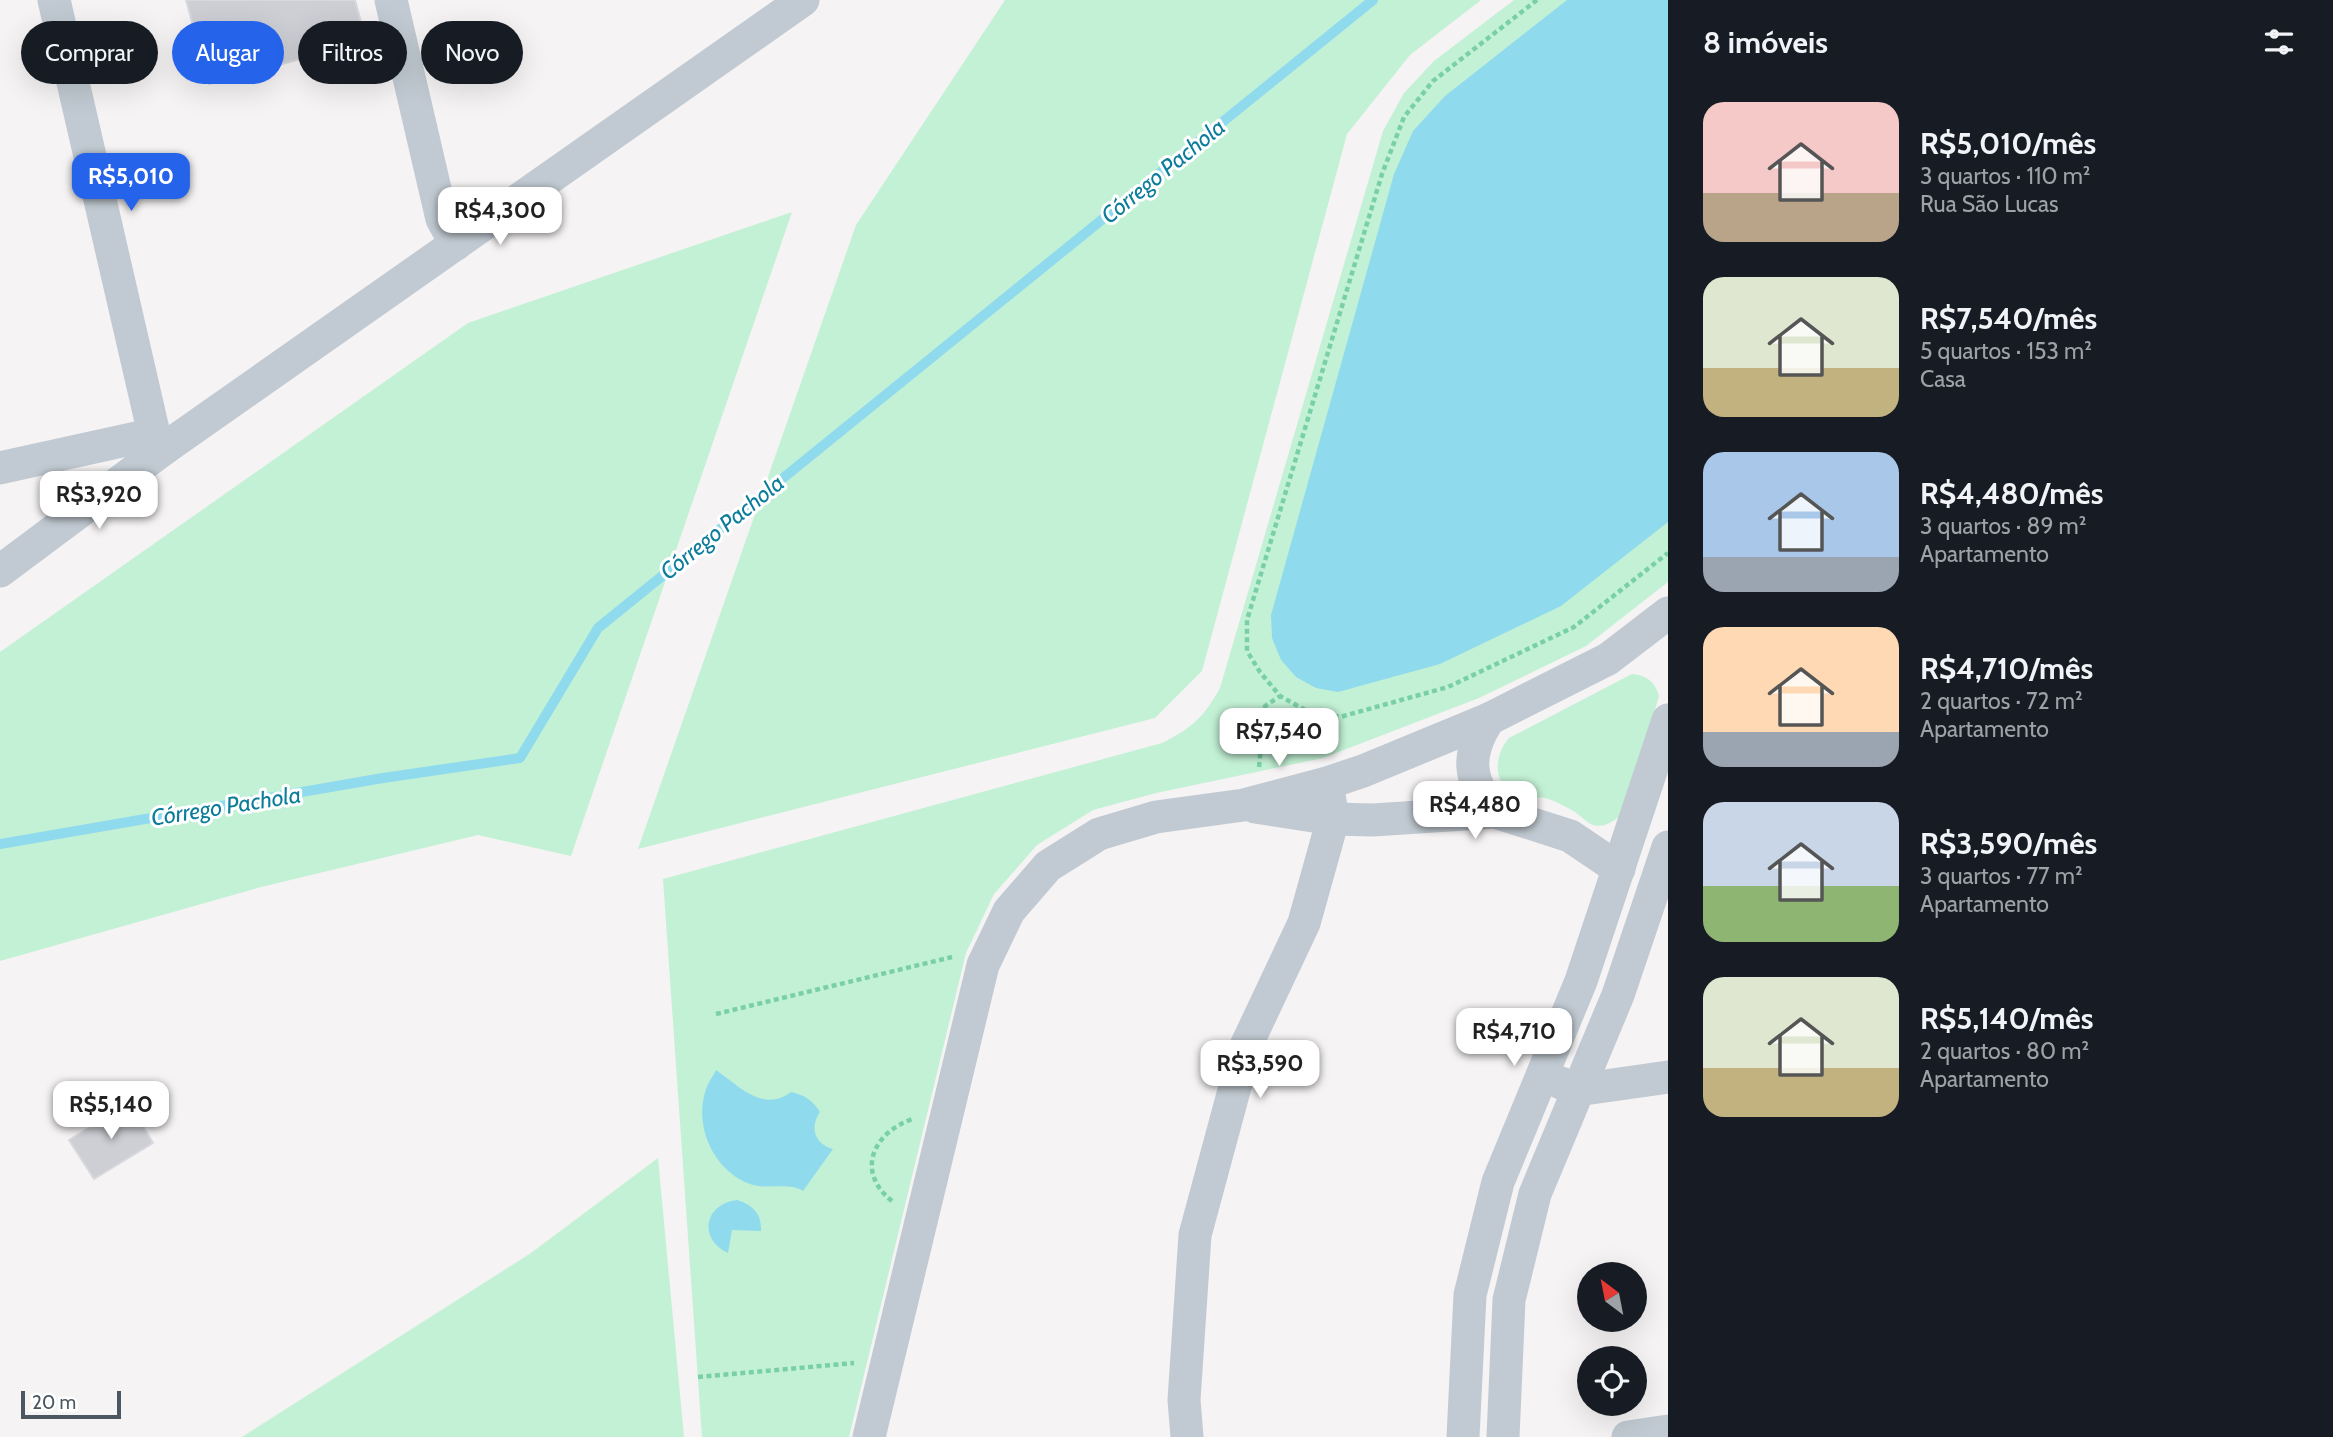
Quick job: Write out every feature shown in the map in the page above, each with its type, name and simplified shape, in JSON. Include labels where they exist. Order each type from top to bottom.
[{"type":"street","points":[[54,0],[159,441]]},
{"type":"street","points":[[391,0],[442,219],[456,244]]},
{"type":"street","points":[[0,572],[159,441],[456,244],[803,0]]},
{"type":"street","points":[[0,468],[159,441]]},
{"type":"street","points":[[869,1437],[983,965],[1009,911],[1048,866],[1099,834],[1156,817],[1244,805],[1327,783],[1489,719],[1608,659],[1668,613]]},
{"type":"street","points":[[1489,719],[1477,736],[1472,756],[1473,777],[1481,796],[1495,812]]},
{"type":"street","points":[[1463,1437],[1470,1294],[1498,1182],[1581,981],[1668,720]]},
{"type":"street","points":[[1187,1437],[1184,1400],[1195,1236],[1246,1046],[1304,923],[1333,819],[1327,783]]},
{"type":"street","points":[[1244,805],[1333,819],[1373,820],[1495,812],[1570,836],[1619,869]]},
{"type":"street","points":[[1503,1437],[1509,1300],[1535,1194],[1618,995],[1668,848]]},
{"type":"street","points":[[1540,1075],[1577,1090],[1668,1077]]},
{"type":"street","points":[[1628,1437],[1668,1431]]},
{"type":"path","points":[[1537,0],[1433,81],[1404,117],[1381,174],[1247,620],[1247,651],[1259,672],[1280,696],[1307,712],[1339,717],[1448,687],[1574,627],[1668,553]]},
{"type":"path","points":[[1259,771],[1265,706],[1280,696]]},
{"type":"path","points":[[716,1014],[953,956]]},
{"type":"path","points":[[893,1201],[882,1193],[874,1182],[871,1155],[885,1136],[916,1118]]},
{"type":"path","points":[[698,1377],[855,1363]]},
{"type":"green space","points":[[1005,0],[1481,0],[1410,55],[1347,134],[1202,671],[1155,718],[638,849],[856,225]]},
{"type":"green space","points":[[1514,0],[1668,0],[1668,582],[1586,646],[1479,698],[1323,758],[1156,793],[1093,810],[1037,845],[994,894],[966,953],[849,1437],[702,1437],[663,879],[1162,743],[1196,721],[1220,688],[1383,131],[1404,93],[1434,61]]},
{"type":"green space","points":[[792,212],[571,856],[478,835],[261,887],[0,961],[0,652],[468,323]]},
{"type":"green space","points":[[1632,674],[1650,680],[1659,696],[1626,809],[1620,816],[1607,824],[1593,825],[1557,803],[1519,795],[1504,785],[1498,770],[1498,761],[1509,738]]},
{"type":"green space","points":[[658,1158],[684,1437],[242,1437],[531,1253]]},
{"type":"water","points":[[1567,0],[1668,0],[1668,522],[1561,606],[1440,664],[1338,692],[1316,688],[1296,677],[1281,660],[1272,638],[1271,615],[1394,174],[1413,131],[1445,96]]},
{"type":"water","points":[[716,1070],[752,1095],[771,1100],[791,1092],[808,1099],[820,1112],[815,1124],[816,1135],[822,1143],[833,1149],[803,1191],[792,1187],[750,1184],[737,1178],[717,1158],[710,1146],[702,1118],[706,1089]]},
{"type":"water","points":[[737,1200],[755,1211],[760,1220],[761,1231],[732,1230],[728,1253],[712,1239],[709,1223],[717,1208]]},
{"type":"building","points":[[186,0],[355,0],[361,21],[298,21],[298,60],[284,63],[284,21],[192,21]]},
{"type":"building","points":[[129,1103],[153,1143],[94,1179],[69,1140]]},
{"type":"waterway","name":"Córrego Pachola","points":[[0,844],[383,778],[520,758],[598,628],[1373,0]]}]
